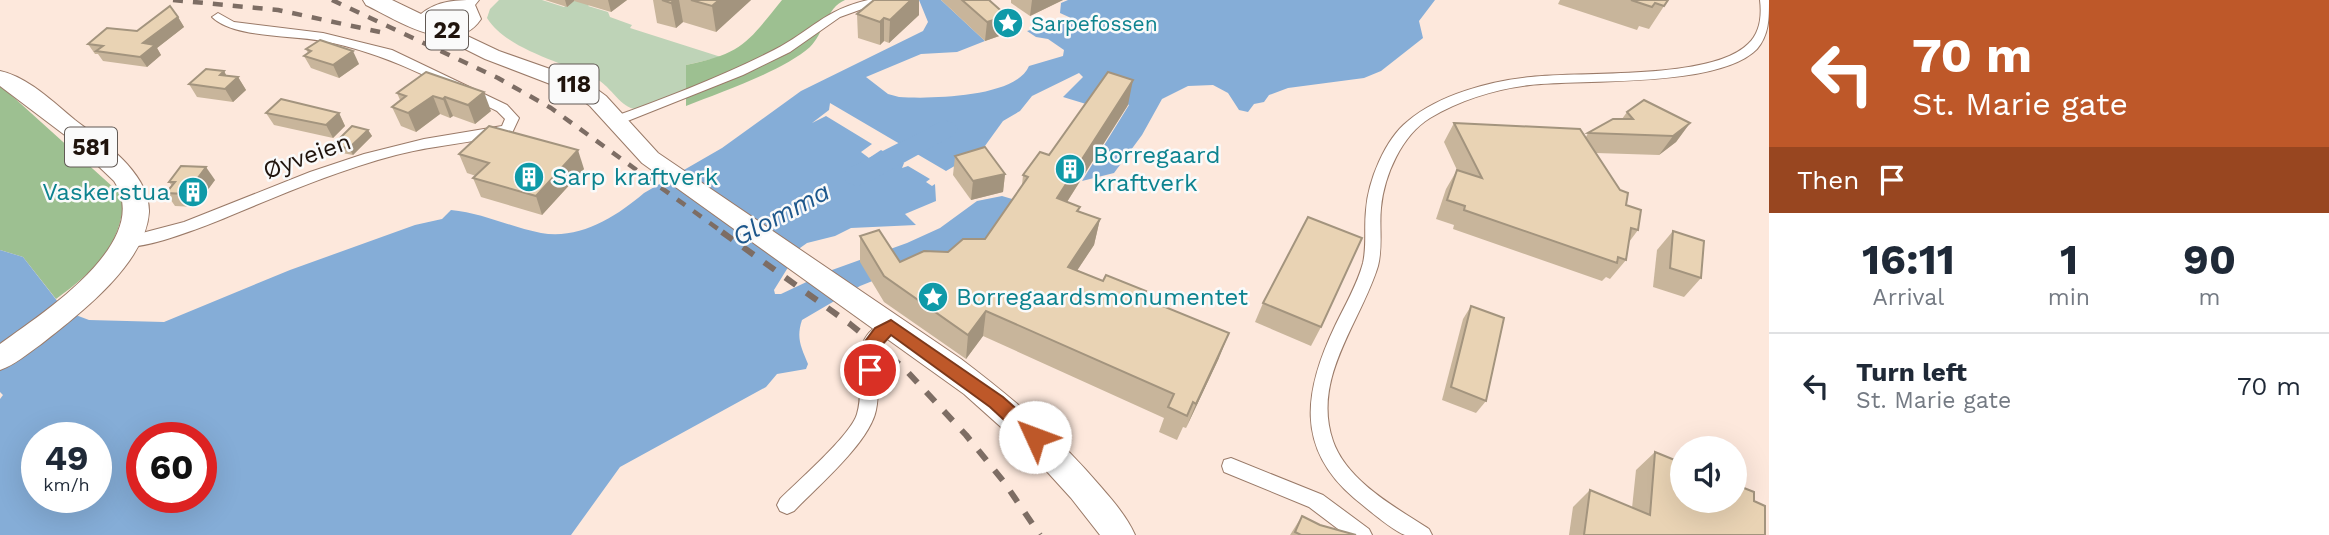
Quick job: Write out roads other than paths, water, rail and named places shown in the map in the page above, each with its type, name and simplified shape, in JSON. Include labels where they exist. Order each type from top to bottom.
[{"type":"highway","name":"22","points":[[374,0],[453,15],[492,0]]},
{"type":"highway","name":"22","points":[[398,0],[453,15]]},
{"type":"main road","name":"118","points":[[453,15],[477,49],[579,87],[598,101],[650,158],[931,353],[1023,425],[1080,486],[1119,535]]},
{"type":"main road","name":"118","points":[[453,15],[476,28],[522,65]]},
{"type":"main road","name":"581","points":[[0,77],[15,85],[53,115],[122,176],[136,200],[137,209],[128,243],[98,280],[0,359]]},
{"type":"street","points":[[1422,535],[1374,502],[1344,475],[1327,449],[1319,422],[1321,382],[1370,265],[1373,207],[1389,161],[1406,129],[1444,105],[1529,81],[1681,70],[1728,62],[1749,51],[1764,33],[1769,10],[1766,0]]},
{"type":"street","points":[[615,121],[686,96],[735,74],[781,52],[836,14],[865,3],[880,1]]},
{"type":"street","name":"Øyveien","points":[[128,243],[179,231],[289,185],[407,146],[507,130],[512,118],[502,108],[388,53],[323,37],[232,25],[218,17]]},
{"type":"street","points":[[787,505],[861,428],[869,396],[868,348],[891,326]]},
{"type":"street","points":[[1231,466],[1316,501],[1362,535]]},
{"type":"water","points":[[919,0],[941,0],[985,41],[957,52],[921,54],[866,77],[888,94],[899,97],[950,97],[1007,85],[1021,77],[1029,66],[1063,56],[1064,50],[1048,39],[1036,37],[1027,31],[1071,18],[1060,13],[1061,3],[1068,0],[1435,0],[1419,21],[1423,38],[1381,71],[1364,78],[1288,88],[1269,95],[1264,102],[1254,104],[1248,112],[1239,110],[1228,93],[1213,85],[1188,86],[1162,99],[1142,135],[1114,173],[1082,181],[1129,105],[1120,100],[1086,104],[1063,97],[1083,77],[1079,73],[1032,96],[1020,111],[1003,121],[982,150],[946,171],[830,103],[829,110],[812,123],[826,116],[872,144],[861,152],[869,158],[881,150],[904,163],[902,168],[908,166],[930,179],[926,182],[932,186],[935,184],[936,201],[905,214],[916,225],[851,228],[835,236],[807,243],[800,248],[774,290],[775,294],[781,294],[832,270],[940,228],[977,201],[1002,196],[1019,201],[976,263],[885,276],[860,286],[802,320],[799,337],[808,364],[806,369],[777,374],[766,387],[620,467],[571,535],[0,535],[0,399],[3,395],[0,392],[0,250],[23,257],[65,311],[89,320],[164,322],[290,270],[415,225],[442,219],[451,210],[541,233],[583,230],[609,218],[644,193],[722,148],[801,91],[923,31],[928,22]]},
{"type":"waterway","name":"Glomma","points":[[857,176],[944,129]]},
{"type":"railway","points":[[173,0],[278,10],[380,32]]},
{"type":"railway","points":[[332,0],[498,78],[551,108],[725,234]]},
{"type":"railway","points":[[722,232],[850,324],[904,368],[966,435],[1004,482],[1040,535]]},
{"type":"place","name":"Sarpefossen","points":[[1008,23]]},
{"type":"place","name":"Borregaard kraftverk","points":[[1070,169]]},
{"type":"place","name":"Sarp kraftverk","points":[[529,177]]},
{"type":"place","name":"Vaskerstua","points":[[193,192]]},
{"type":"place","name":"Borregaardsmonumentet","points":[[933,297]]}]
